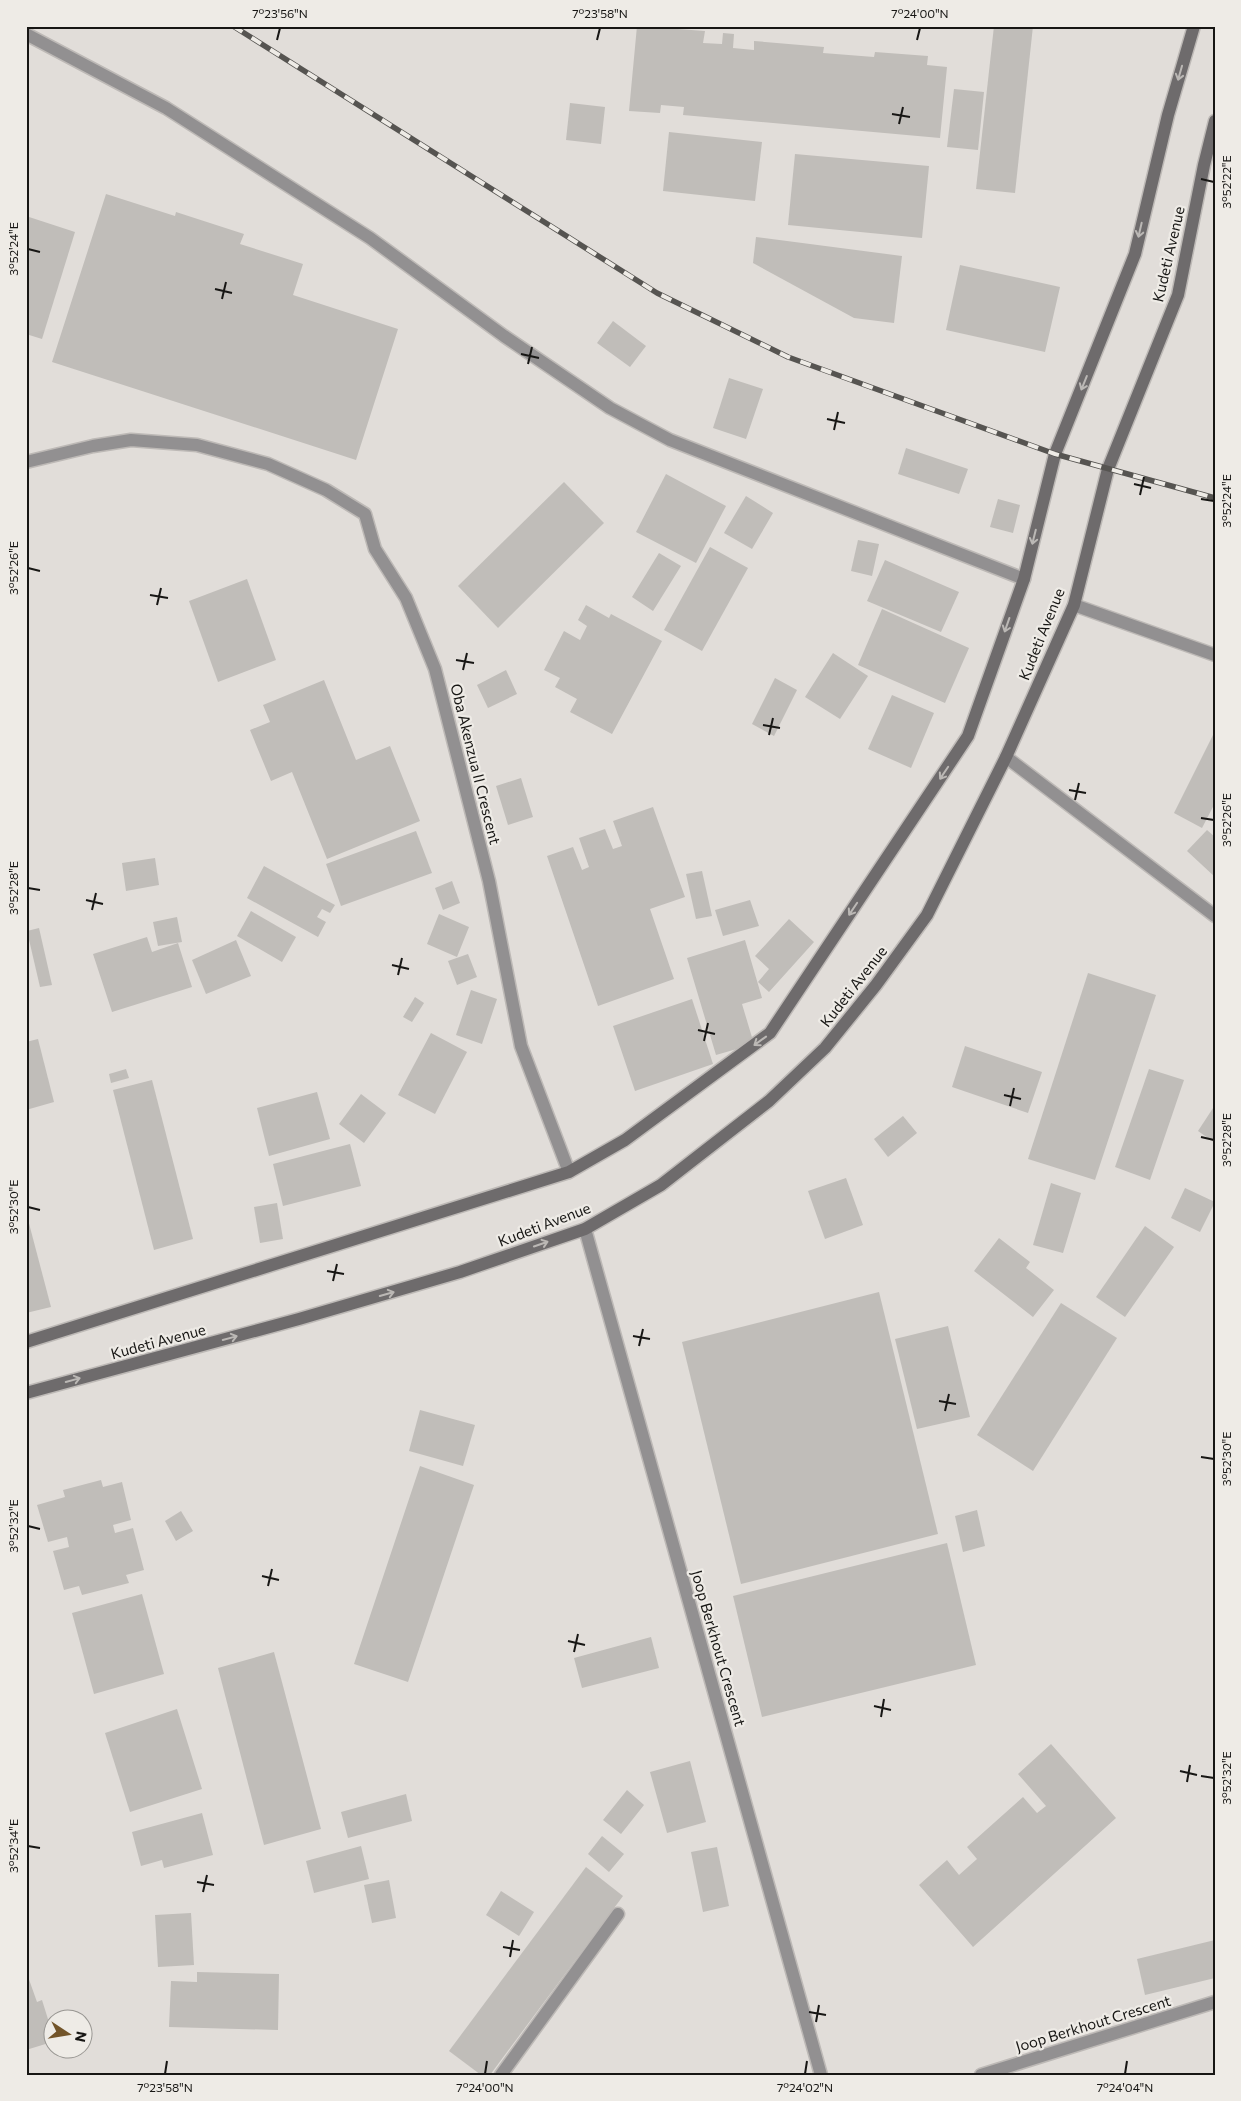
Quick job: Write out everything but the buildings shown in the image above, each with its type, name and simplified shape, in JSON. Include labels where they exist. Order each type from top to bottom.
[{"type":"main road","points":[[26,1342],[569,1172],[624,1140],[770,1033],[968,736],[1024,579],[1055,454],[1135,254],[1168,115],[1194,26]]},
{"type":"main road","name":"Kudeti Avenue","points":[[26,1393],[308,1317],[460,1272],[585,1230],[661,1185],[769,1101],[825,1048],[876,984],[927,915],[1006,757],[1074,605],[1108,469],[1178,295],[1204,165],[1215,121]]},
{"type":"street","points":[[26,34],[166,108],[370,238],[504,336],[610,408],[670,440],[1024,579]]},
{"type":"street","name":"Oba Akenzua II Crescent","points":[[26,462],[92,446],[131,440],[197,445],[268,464],[326,490],[365,514],[375,549],[406,598],[435,669],[489,881],[521,1046],[569,1172]]},
{"type":"street","points":[[1074,605],[1215,655]]},
{"type":"street","points":[[1006,757],[1215,916]]},
{"type":"street","name":"Joop Berkhout Crescent","points":[[585,1230],[821,2075]]},
{"type":"street","points":[[501,2075],[618,1914]]},
{"type":"street","name":"Joop Berkhout Crescent","points":[[981,2075],[1215,2002]]},
{"type":"railway","points":[[233,26],[657,293],[788,357],[1055,454],[1215,498]]}]
